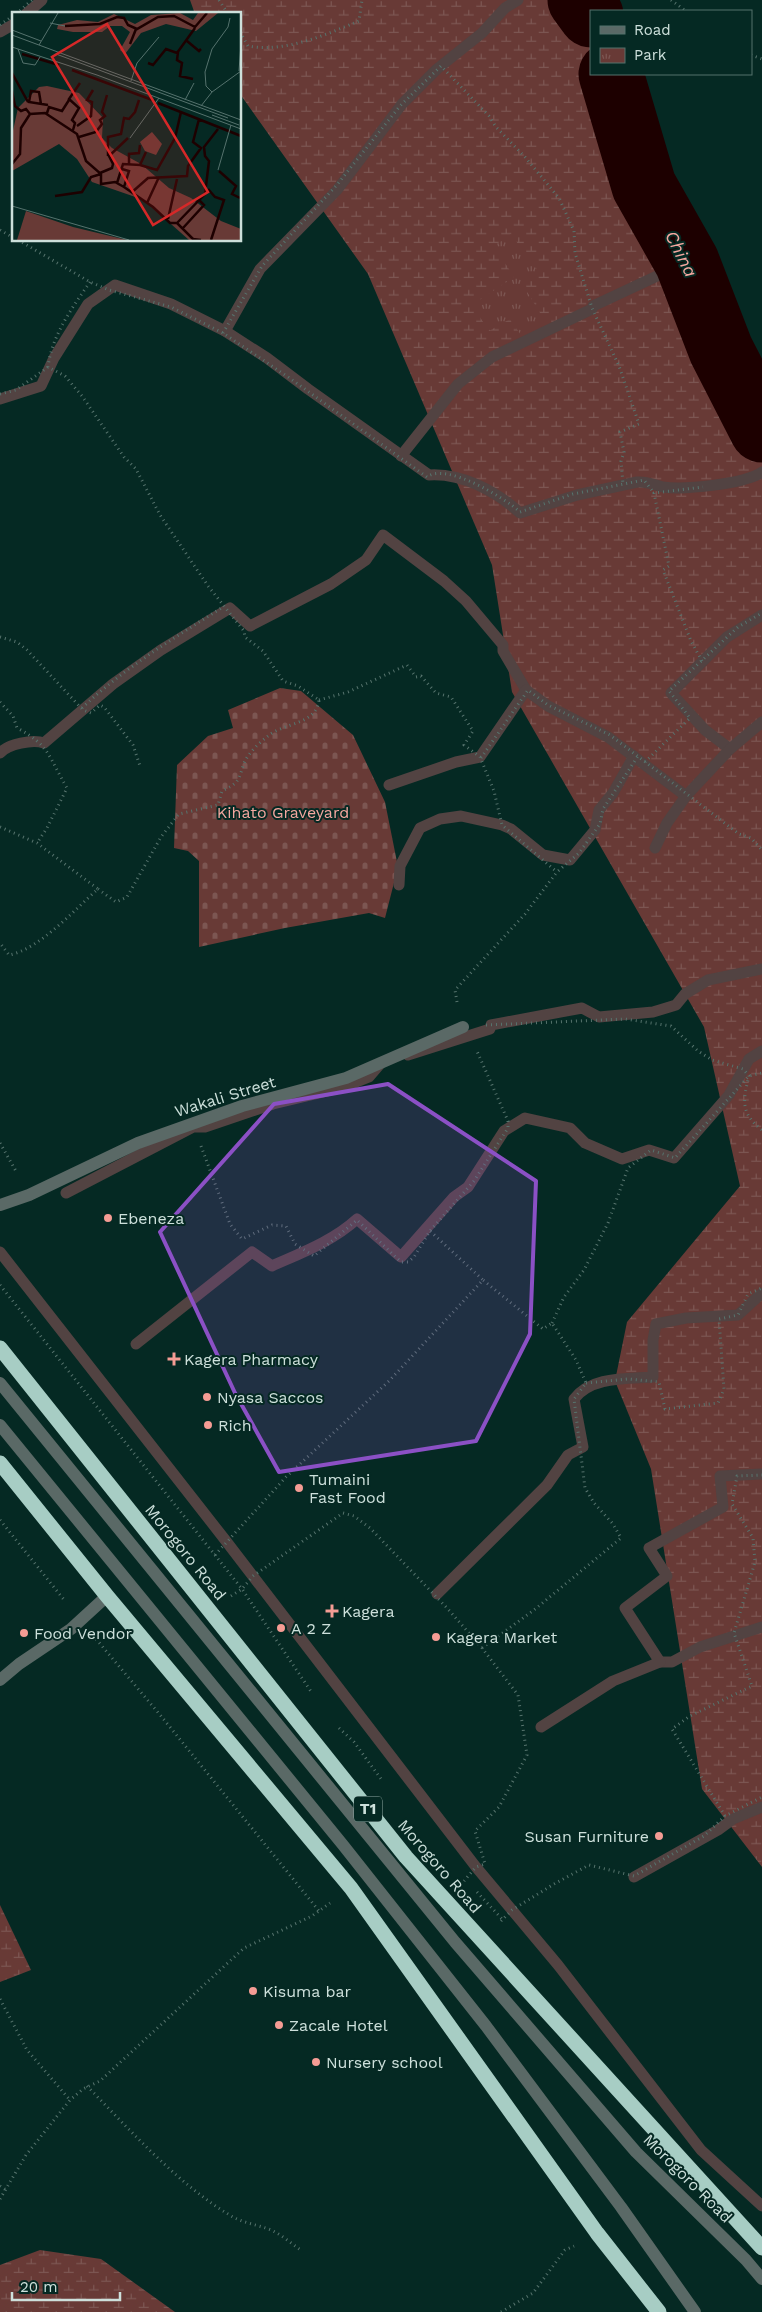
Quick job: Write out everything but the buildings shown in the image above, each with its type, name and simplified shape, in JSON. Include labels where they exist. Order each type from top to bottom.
[{"type":"highway","name":"Morogoro Road","points":[[0,1348],[400,1850],[762,2248]]},
{"type":"highway","points":[[0,1463],[351,1888],[597,2233],[659,2312]]},
{"type":"street","name":"Wakali Street","points":[[0,1205],[29,1194],[138,1143],[192,1122],[242,1106],[346,1078],[463,1027]]},
{"type":"street","name":"Morogoro Road","points":[[0,1383],[455,1942],[636,2152],[746,2260],[762,2279]]},
{"type":"street","points":[[0,1425],[343,1845],[486,2026],[621,2207],[695,2312]]},
{"type":"street","points":[[0,1680],[19,1664],[81,1620],[108,1596]]},
{"type":"path","points":[[17,12],[32,0]]},
{"type":"path","points":[[219,0],[227,12]]},
{"type":"path","points":[[241,34],[248,46],[263,49],[315,38],[359,21],[362,0]]},
{"type":"path","points":[[671,0],[685,10]]},
{"type":"path","points":[[0,25],[12,16]]},
{"type":"path","points":[[223,333],[262,266],[336,186],[400,106],[441,66],[490,116],[496,126],[559,198],[574,231],[576,254],[592,308],[619,366],[639,424],[620,432],[624,452],[621,462],[622,484]]},
{"type":"path","points":[[0,230],[12,237]]},
{"type":"path","points":[[20,241],[90,282],[109,290],[171,307],[223,333],[288,377],[427,477],[431,474],[446,474],[477,484],[507,500],[520,512],[573,494],[644,480],[654,494],[669,566],[663,570],[687,633],[702,661]]},
{"type":"path","points":[[0,394],[16,390],[48,367],[57,335],[90,282]]},
{"type":"path","points":[[48,367],[65,376],[82,396],[124,457],[136,469],[160,515],[223,607],[244,632],[245,637],[263,651],[283,681],[298,686],[319,700],[348,692],[407,665],[416,677],[420,676],[436,692],[451,698],[473,731],[464,745],[480,759],[494,791],[502,825],[557,872]]},
{"type":"path","points":[[654,494],[703,487]]},
{"type":"path","points":[[82,708],[97,692],[166,642],[223,607]]},
{"type":"path","points":[[645,762],[690,718],[669,691],[738,627],[762,613]]},
{"type":"path","points":[[0,637],[17,642],[27,650],[82,708],[91,713],[100,705],[104,707],[134,745],[140,766]]},
{"type":"path","points":[[480,759],[528,690],[548,705],[610,735],[739,834],[751,838],[762,850]]},
{"type":"path","points":[[0,827],[25,840],[37,843],[61,864],[116,902],[126,897],[161,837],[179,814],[218,805],[222,792],[234,786],[242,775],[243,765],[255,747],[273,732],[309,718],[315,712],[319,700]]},
{"type":"path","points":[[0,702],[13,716],[17,728],[39,741],[50,756],[67,788],[47,828],[37,843]]},
{"type":"path","points":[[192,1122],[230,1224],[242,1239],[272,1225],[286,1226],[295,1244],[314,1256],[356,1220],[401,1262],[408,1262],[414,1258],[430,1231],[474,1182],[508,1128],[508,1121],[471,1035],[463,1027],[455,990],[525,914],[557,872],[579,853],[600,824],[603,809],[638,756]]},
{"type":"path","points":[[0,943],[9,955],[20,953],[40,940],[98,889]]},
{"type":"path","points":[[463,1027],[625,1019],[671,1026],[698,1052],[712,1060],[743,1069],[749,1076]]},
{"type":"path","points":[[430,1231],[483,1280],[544,1329],[552,1323],[564,1297],[584,1270],[608,1223],[628,1168],[651,1150],[675,1158],[749,1076],[762,1074]]},
{"type":"path","points":[[749,1076],[743,1101],[751,1121],[762,1130]]},
{"type":"path","points":[[0,1143],[29,1194]]},
{"type":"path","points":[[215,1554],[286,1477],[389,1381],[483,1280]]},
{"type":"path","points":[[0,1285],[242,1589],[316,1698]]},
{"type":"path","points":[[482,1648],[534,1610],[621,1538],[613,1524],[594,1503],[585,1488],[574,1400],[586,1383],[628,1379],[659,1382],[665,1409],[718,1403],[724,1389],[719,1319],[738,1315],[748,1294],[762,1288]]},
{"type":"path","points":[[552,1323],[576,1360],[586,1383]]},
{"type":"path","points":[[725,1816],[672,1729],[690,1716],[752,1686],[734,1633],[756,1562],[753,1538],[732,1504],[737,1476],[762,1475]]},
{"type":"path","points":[[210,1610],[242,1589],[253,1576],[343,1513],[354,1516],[370,1528],[482,1648],[518,1695],[528,1755],[499,1807],[475,1831],[485,1864],[476,1867],[466,1880],[444,1900]]},
{"type":"path","points":[[0,1520],[319,1911]]},
{"type":"path","points":[[333,1721],[354,1742],[383,1782]]},
{"type":"path","points":[[478,1934],[503,1920],[512,1910],[545,1889],[589,1865],[634,1876],[704,1836],[725,1816],[762,1797]]},
{"type":"path","points":[[460,1874],[503,1920]]},
{"type":"path","points":[[0,2199],[26,2155],[70,2100],[87,2086],[100,2081],[244,1948],[319,1911],[351,1888]]},
{"type":"path","points":[[0,1999],[28,2050],[70,2100]]},
{"type":"path","points":[[87,2086],[124,2124],[206,2199],[228,2214],[250,2225],[272,2230],[302,2251]]},
{"type":"path","points":[[0,2186],[6,2190]]},
{"type":"path","points":[[500,2312],[533,2293],[565,2250],[597,2233]]},
{"type":"highlighted area","points":[[388,1084],[536,1181],[530,1334],[476,1441],[279,1472],[235,1393],[160,1232],[274,1104]]},
{"type":"green space","points":[[190,0],[616,0],[619,10],[590,10],[590,75],[636,75],[699,310],[762,395],[762,1867],[702,1789],[651,1469],[615,1381],[627,1322],[740,1186],[704,1027],[512,692],[492,565],[368,274],[241,95],[241,12],[194,12]]},
{"type":"green space","points":[[511,234],[539,273],[523,285],[548,326],[523,338],[510,319],[489,331],[472,305],[514,277],[494,246]]},
{"type":"green space","name":"Kihato Graveyard","points":[[280,688],[301,691],[353,735],[385,802],[398,867],[385,918],[369,913],[285,928],[199,947],[199,861],[188,851],[174,848],[177,765],[208,736],[233,728],[228,710]]},
{"type":"green space","points":[[0,1905],[31,1970],[0,1982]]},
{"type":"green space","points":[[40,2250],[101,2259],[175,2312],[0,2312],[0,2265]]},
{"type":"waterway","points":[[28,12],[42,0]]},
{"type":"waterway","points":[[225,331],[260,269],[337,190],[402,104],[437,69],[482,33],[505,8],[518,0]]},
{"type":"waterway","name":"China","points":[[580,0],[590,14]]},
{"type":"waterway","points":[[0,32],[12,25]]},
{"type":"waterway","name":"China","points":[[611,75],[644,186],[687,262],[721,350],[762,430]]},
{"type":"waterway","points":[[401,456],[458,384],[492,357],[592,309],[593,306],[687,262]]},
{"type":"waterway","points":[[0,399],[41,386],[54,358],[88,304],[115,285],[171,304],[225,331],[267,358],[429,475],[454,477],[478,485],[511,505],[520,513],[577,495],[637,482],[673,488],[699,487],[742,480],[762,472]]},
{"type":"waterway","points":[[0,753],[9,747],[21,743],[44,743],[113,684],[161,650],[230,608],[250,626],[331,584],[366,560],[383,535],[444,581],[466,601],[503,645],[503,651],[526,690]]},
{"type":"waterway","points":[[730,749],[705,730],[671,693],[727,637],[762,615]]},
{"type":"waterway","points":[[389,785],[456,762],[480,757],[526,690],[548,706],[608,737],[686,796],[730,749],[762,722]]},
{"type":"waterway","points":[[399,885],[400,866],[420,828],[440,819],[461,816],[502,825],[511,829],[543,855],[570,860],[595,830],[599,810],[613,793],[634,756]]},
{"type":"waterway","points":[[655,848],[667,823],[686,796]]},
{"type":"waterway","points":[[408,1055],[490,1029],[491,1025],[582,1008],[599,1017],[653,1012],[676,1005],[685,994],[708,980],[762,969]]},
{"type":"waterway","points":[[136,1344],[252,1252],[272,1266],[338,1234],[357,1219],[401,1257],[454,1197],[468,1187],[504,1131],[525,1118],[570,1128],[585,1143],[622,1159],[649,1150],[674,1158],[729,1095],[749,1059],[762,1051]]},
{"type":"waterway","points":[[66,1193],[193,1127],[205,1127],[273,1104],[344,1087],[369,1077],[381,1063]]},
{"type":"waterway","points":[[0,1252],[226,1541],[476,1867],[558,1965],[701,2150],[762,2206]]},
{"type":"waterway","points":[[437,1594],[547,1485],[568,1455],[583,1447],[574,1399],[581,1392],[600,1382],[653,1377],[653,1340],[656,1324],[686,1318],[738,1315],[762,1293]]},
{"type":"waterway","points":[[541,1727],[613,1681],[660,1662],[625,1608],[667,1576],[649,1548],[723,1507],[720,1476],[762,1474]]},
{"type":"waterway","points":[[660,1662],[672,1662],[700,1647],[762,1627]]},
{"type":"waterway","points":[[634,1877],[718,1830],[733,1819],[762,1807]]},
{"type":"place","name":"Ebeneza","points":[[108,1218]]},
{"type":"place","name":"Kagera Pharmacy","points":[[174,1359]]},
{"type":"place","name":"Nyasa Saccos","points":[[207,1397]]},
{"type":"place","name":"Rich","points":[[208,1425]]},
{"type":"place","name":"Tumaini Fast Food","points":[[299,1488]]},
{"type":"place","name":"Kagera","points":[[332,1611]]},
{"type":"place","name":"A 2 Z","points":[[281,1628]]},
{"type":"place","name":"Food Vendor","points":[[24,1633]]},
{"type":"place","name":"Kagera Market","points":[[436,1637]]},
{"type":"place","name":"Susan Furniture","points":[[659,1836]]},
{"type":"place","name":"Kisuma bar","points":[[253,1991]]},
{"type":"place","name":"Zacale Hotel","points":[[279,2025]]},
{"type":"place","name":"Nursery school","points":[[316,2062]]}]
